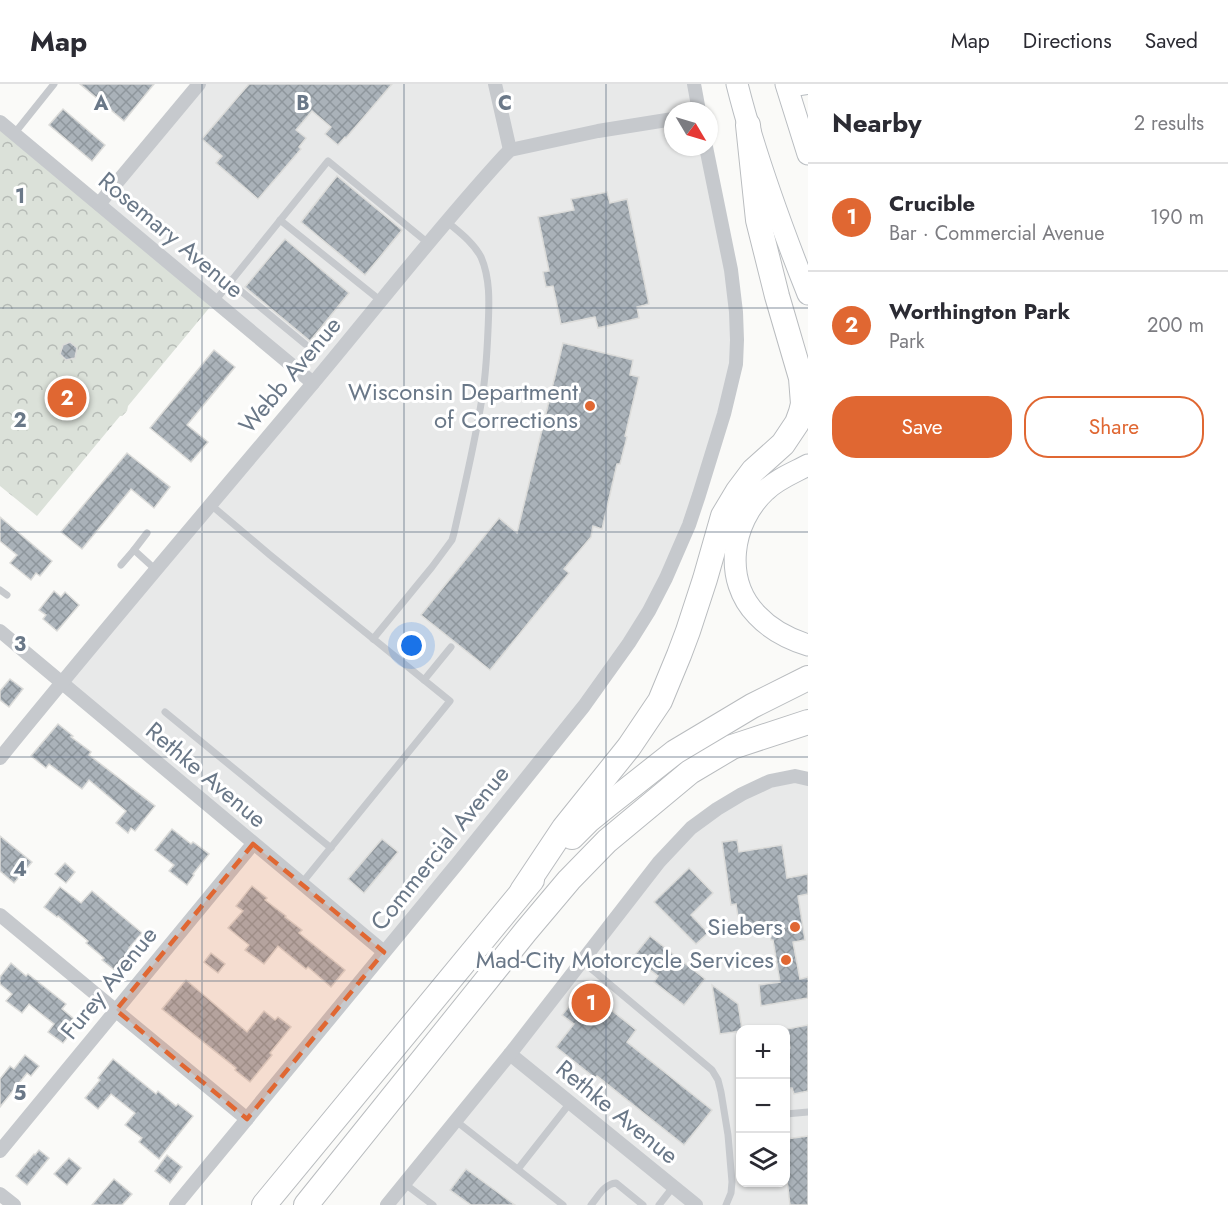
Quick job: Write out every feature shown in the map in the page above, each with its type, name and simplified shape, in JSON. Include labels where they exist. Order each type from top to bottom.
[{"type":"highway","points":[[522,891],[564,828],[629,747],[660,701],[685,639],[723,516],[738,490],[753,471],[783,444],[797,423],[801,412],[803,393],[801,378],[758,220],[748,125]]},
{"type":"highway","points":[[783,444],[808,435]]},
{"type":"highway","points":[[252,1205],[271,1196],[522,891],[588,821],[675,752],[752,706],[808,678]]},
{"type":"highway","points":[[306,1205],[568,880],[607,841],[690,772],[732,747],[808,722]]},
{"type":"highway","points":[[319,1205],[449,1025]]},
{"type":"main road","points":[[737,84],[748,125],[780,220],[808,294]]},
{"type":"main road","points":[[793,85],[808,154]]},
{"type":"main road","points":[[805,468],[784,477],[765,490],[752,507],[737,537],[735,562],[738,582],[755,614],[782,635],[808,645]]},
{"type":"main road","points":[[732,747],[790,717],[808,711]]},
{"type":"street","points":[[99,204],[199,84]]},
{"type":"street","points":[[495,84],[510,150],[598,131],[664,120]]},
{"type":"street","points":[[694,84],[697,102]]},
{"type":"street","name":"Rosemary Avenue","points":[[0,122],[313,383]]},
{"type":"street","name":"Webb Avenue","points":[[0,758],[446,221],[510,150]]},
{"type":"street","name":"Commercial Avenue","points":[[176,1205],[584,706],[616,663],[649,611],[666,578],[699,495],[724,414],[736,364],[737,320],[730,270],[708,156]]},
{"type":"street","name":"Rethke Avenue","points":[[0,631],[384,952]]},
{"type":"street","points":[[387,1205],[510,1054],[659,862],[691,828],[732,799],[770,781],[795,776],[808,779]]},
{"type":"street","name":"Furey Avenue","points":[[0,1151],[253,843]]},
{"type":"street","points":[[0,915],[247,1119]]},
{"type":"street","name":"Rethke Avenue","points":[[510,1054],[696,1205]]},
{"type":"street","points":[[0,1194],[14,1205]]},
{"type":"lane","points":[[14,134],[54,84]]},
{"type":"lane","points":[[215,301],[328,161],[428,243]]},
{"type":"lane","points":[[280,220],[381,301]]},
{"type":"lane","points":[[373,639],[452,540],[482,399],[489,317],[489,291],[485,270],[475,247],[446,221]]},
{"type":"lane","points":[[230,282],[304,344]]},
{"type":"lane","points":[[211,505],[450,701],[302,884]]},
{"type":"lane","points":[[122,565],[147,534]]},
{"type":"lane","points":[[134,550],[156,570]]},
{"type":"lane","points":[[0,590],[6,595]]},
{"type":"lane","points":[[424,680],[451,647]]},
{"type":"lane","points":[[165,712],[331,848]]},
{"type":"lane","points":[[582,961],[712,1070],[718,1080],[728,1135],[732,1182],[731,1193],[726,1205]]},
{"type":"lane","points":[[518,1169],[570,1103]]},
{"type":"lane","points":[[790,1114],[808,1112]]},
{"type":"lane","points":[[456,1121],[563,1205]]},
{"type":"lane","points":[[591,1205],[611,1183],[616,1183],[643,1205]]},
{"type":"lane","points":[[405,1184],[433,1205]]},
{"type":"lane","points":[[659,1205],[673,1187]]},
{"type":"highlighted area","points":[[253,844],[384,952],[247,1119],[116,1010]]},
{"type":"shaded area","points":[[199,84],[694,84],[697,102],[664,102],[664,156],[707,156],[737,340],[699,495],[629,643],[384,952],[62,682],[313,384],[99,204]]},
{"type":"shaded area","points":[[808,779],[808,1205],[387,1205],[659,862],[742,794]]},
{"type":"green space","points":[[0,122],[215,301],[128,406],[127,411],[120,416],[37,516],[0,486]]},
{"type":"building","points":[[80,84],[154,84],[124,121]]},
{"type":"building","points":[[249,84],[392,84],[338,145],[325,134],[331,127],[312,111],[296,130],[306,138],[299,147],[301,149],[258,199],[216,163],[222,156],[202,139]]},
{"type":"building","points":[[63,109],[105,145],[92,161],[49,125]]},
{"type":"building","points":[[337,176],[402,230],[365,275],[301,222]]},
{"type":"building","points":[[607,192],[610,203],[627,199],[649,304],[637,307],[639,318],[598,328],[595,317],[561,324],[553,286],[546,287],[543,272],[549,271],[538,217],[574,210],[571,199]]},
{"type":"building","points":[[285,239],[349,293],[310,341],[245,287]]},
{"type":"building","points":[[70,342],[77,348],[75,358],[66,360],[60,354],[63,345]]},
{"type":"building","name":"Wisconsin Department of Corrections","points":[[563,343],[633,360],[630,375],[639,377],[625,436],[627,437],[620,464],[617,464],[602,529],[593,526],[591,537],[564,569],[569,573],[490,670],[421,615],[499,518],[517,533]]},
{"type":"building","points":[[214,350],[235,367],[187,425],[208,442],[191,462],[150,428]]},
{"type":"building","points":[[127,453],[170,487],[154,508],[131,489],[82,549],[61,532]]},
{"type":"building","points":[[0,517],[52,561],[40,576],[36,573],[31,580],[10,563],[17,555],[0,541]]},
{"type":"building","points":[[54,591],[61,597],[65,592],[79,605],[57,631],[43,619],[46,615],[39,610]]},
{"type":"building","points":[[10,679],[23,689],[9,707],[0,700],[0,691]]},
{"type":"building","points":[[58,724],[91,752],[89,755],[155,806],[135,831],[131,828],[128,833],[116,823],[126,811],[89,780],[82,789],[49,764],[46,768],[31,756]]},
{"type":"building","points":[[172,829],[209,854],[187,885],[169,871],[174,865],[155,850]]},
{"type":"building","points":[[0,836],[32,862],[14,883],[0,871]]},
{"type":"building","points":[[382,839],[398,852],[364,893],[348,879]]},
{"type":"building","points":[[737,840],[739,852],[782,845],[787,878],[808,874],[808,894],[798,896],[805,940],[793,942],[800,979],[808,977],[808,998],[761,1006],[759,985],[780,982],[770,933],[741,937],[736,904],[731,905],[722,842]]},
{"type":"building","points":[[65,863],[75,872],[66,883],[55,874]]},
{"type":"building","points":[[689,868],[713,893],[691,915],[708,933],[696,944],[654,902]]},
{"type":"building","points":[[252,886],[267,898],[265,900],[302,930],[299,933],[345,970],[331,987],[278,946],[264,964],[245,950],[249,945],[228,928],[243,911],[236,906]]},
{"type":"building","points":[[60,887],[81,903],[92,891],[142,933],[129,948],[134,951],[117,972],[86,943],[88,941],[44,907]]},
{"type":"building","points":[[650,936],[705,979],[684,1005],[654,982],[658,976],[633,957]]},
{"type":"building","points":[[211,953],[225,964],[218,973],[204,962]]},
{"type":"building","points":[[11,963],[66,1004],[62,1009],[79,1023],[63,1043],[48,1032],[54,1024],[29,1004],[22,1013],[6,1001],[12,994],[0,984],[0,977]]},
{"type":"building","points":[[186,980],[247,1032],[264,1011],[275,1020],[278,1017],[291,1027],[250,1082],[235,1070],[236,1068],[162,1009]]},
{"type":"building","points":[[712,985],[738,1004],[741,1025],[736,1025],[736,1032],[720,1034]]},
{"type":"building","points":[[584,988],[636,1030],[627,1042],[712,1110],[684,1145],[597,1076],[595,1078],[556,1047],[574,1024],[562,1015]]},
{"type":"building","points":[[808,1025],[808,1091],[794,1094],[790,1088],[790,1028]]},
{"type":"building","points":[[25,1055],[39,1066],[31,1076],[27,1073],[0,1107],[0,1079],[10,1066],[14,1069]]},
{"type":"building","points":[[113,1059],[156,1094],[158,1091],[193,1116],[159,1159],[139,1142],[142,1138],[125,1125],[135,1113],[111,1094],[98,1109],[85,1098]]},
{"type":"building","points":[[808,1136],[808,1205],[790,1205],[788,1187],[790,1187],[790,1138]]},
{"type":"building","points":[[39,1150],[49,1158],[27,1185],[16,1176]]},
{"type":"building","points":[[167,1155],[182,1167],[170,1183],[155,1171]]},
{"type":"building","points":[[69,1158],[81,1168],[67,1185],[54,1174]]},
{"type":"building","points":[[466,1169],[515,1205],[471,1205],[450,1190]]},
{"type":"building","points":[[114,1179],[132,1194],[122,1205],[92,1205]]},
{"type":"place","name":"Worthington Park","points":[[67,398]]},
{"type":"place","name":"Wisconsin Department of Corrections","points":[[590,406]]},
{"type":"place","name":"Siebers","points":[[795,927]]},
{"type":"place","name":"Mad-City Motorcycle Services","points":[[786,960]]},
{"type":"place","name":"Crucible","points":[[591,1003]]}]
